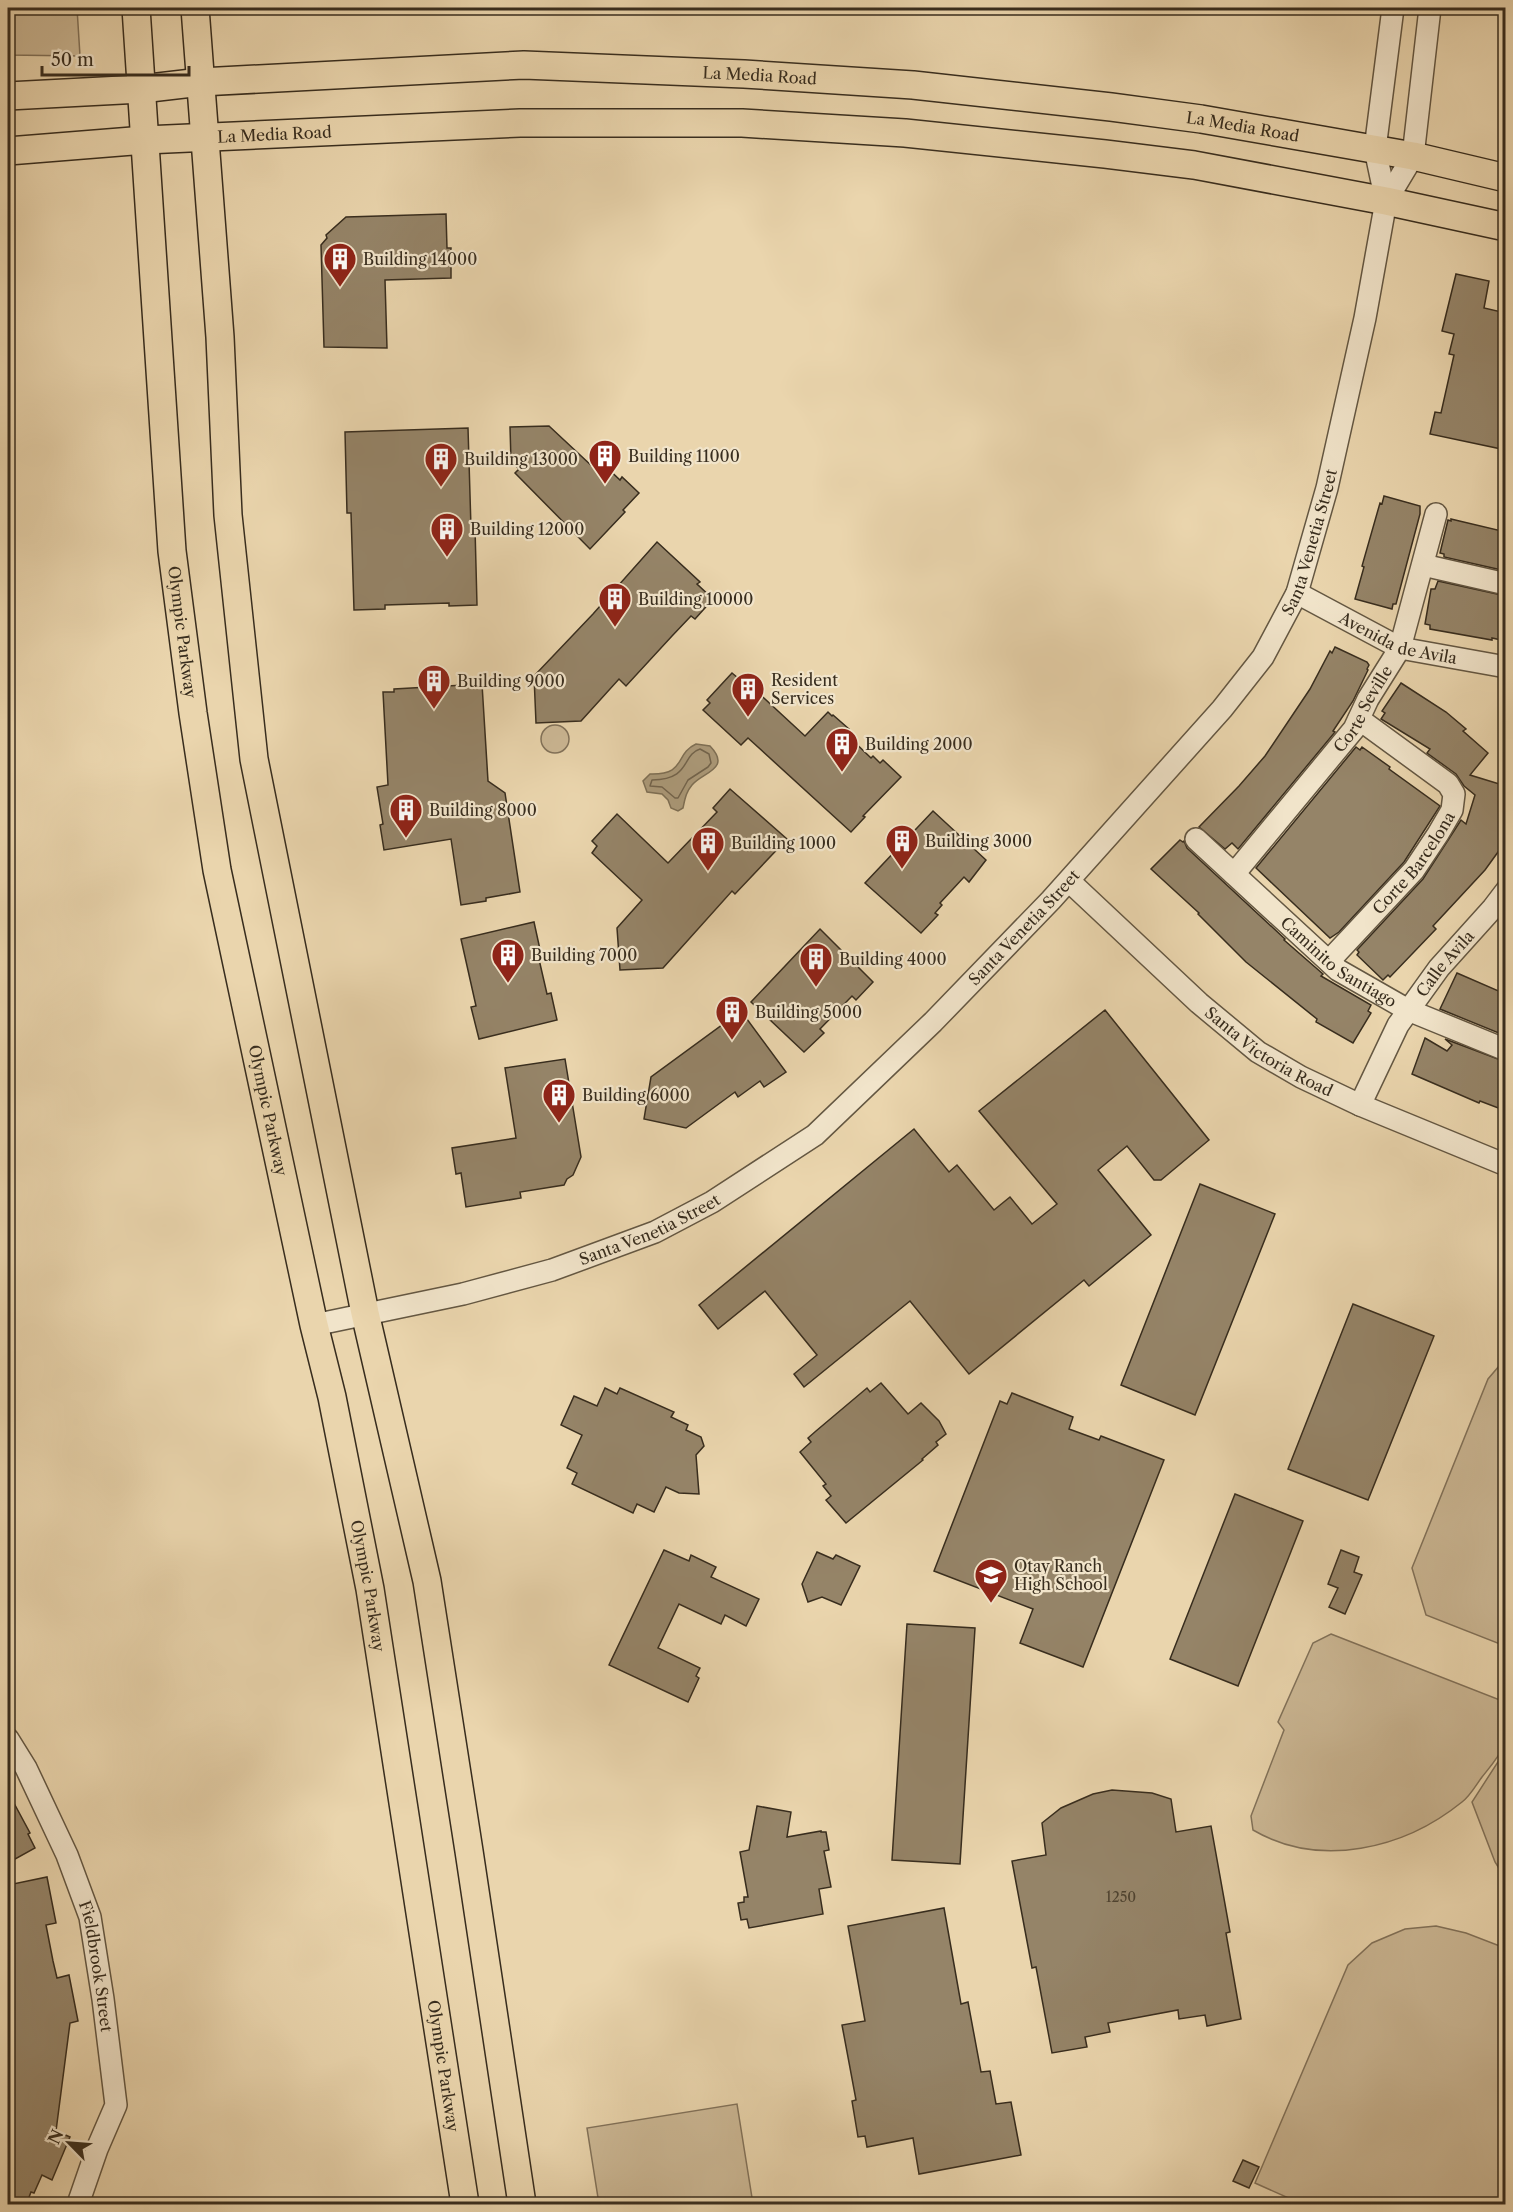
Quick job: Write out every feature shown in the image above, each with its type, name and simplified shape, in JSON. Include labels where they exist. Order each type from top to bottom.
[{"type":"main road","name":"Olympic Parkway","points":[[136,8],[172,551],[193,713],[217,870],[314,1325],[332,1397],[370,1589],[465,2205]]},
{"type":"main road","points":[[195,8],[220,337],[228,515],[254,759],[365,1313],[427,1581],[470,1851],[522,2205]]},
{"type":"main road","name":"La Media Road","points":[[8,96],[141,89],[201,82],[524,65],[744,74],[912,85],[1201,119],[1413,156],[1506,178]]},
{"type":"main road","name":"La Media Road","points":[[8,151],[145,140],[520,123],[754,123],[905,133],[1194,165],[1386,201],[1506,227]]},
{"type":"street","name":"Santa Venetia Street","points":[[1386,201],[1375,149],[1393,8]]},
{"type":"street","name":"Santa Venetia Street","points":[[314,1325],[463,1293],[552,1270],[655,1232],[712,1202],[815,1135],[933,1022],[1069,881],[1222,709],[1263,657],[1297,593],[1327,488],[1365,318],[1386,201],[1413,156],[1430,8]]},
{"type":"street","name":"Corte Seville","points":[[1234,874],[1354,729],[1368,699],[1400,648],[1436,514]]},
{"type":"street","points":[[1423,565],[1506,584]]},
{"type":"street","name":"Avenida de Avila","points":[[1297,593],[1400,648],[1506,667]]},
{"type":"street","name":"Corte Barcelona","points":[[1329,961],[1414,870],[1452,810],[1454,794],[1448,784],[1359,719]]},
{"type":"street","name":"Caminito Santiago","points":[[1196,839],[1338,970],[1408,1010],[1506,1050]]},
{"type":"street","name":"Santa Victoria Road","points":[[1069,881],[1199,1004],[1258,1052],[1301,1077],[1360,1105],[1506,1165]]},
{"type":"street","name":"Calle Avila","points":[[1360,1105],[1398,1025],[1408,1010],[1439,968],[1506,891]]},
{"type":"street","name":"Fieldbrook Street","points":[[8,1739],[26,1768],[67,1855],[90,1917],[103,1999],[116,2105],[97,2149],[78,2205]]},
{"type":"shaded area","points":[[8,8],[77,8],[80,56],[8,55]]},
{"type":"shaded area","points":[[555,725],[565,729],[569,739],[565,749],[555,753],[545,749],[541,739],[545,729]]},
{"type":"shaded area","points":[[1505,1359],[1505,1646],[1426,1615],[1412,1568],[1488,1379]]},
{"type":"shaded area","points":[[1331,1634],[1505,1702],[1507,1728],[1505,1743],[1495,1761],[1462,1802],[1414,1832],[1388,1842],[1333,1851],[1306,1849],[1279,1842],[1253,1830],[1251,1816],[1284,1730],[1278,1722],[1313,1643]]},
{"type":"shaded area","points":[[1505,1751],[1505,1878],[1495,1862],[1472,1802]]},
{"type":"shaded area","points":[[1436,1926],[1466,1933],[1505,1948],[1505,2204],[1302,2204],[1255,2183],[1348,1965],[1372,1943],[1405,1929]]},
{"type":"shaded area","points":[[737,2104],[753,2204],[599,2204],[587,2128]]},
{"type":"water","points":[[696,744],[710,746],[716,754],[717,765],[692,785],[683,808],[678,811],[671,808],[668,800],[662,794],[647,792],[643,781],[650,774],[662,773],[675,768],[689,748]]},
{"type":"building","name":"Building 14000","points":[[446,214],[447,248],[451,248],[451,278],[385,280],[387,348],[324,347],[321,245],[327,238],[326,235],[346,217]]},
{"type":"building","points":[[1456,274],[1489,281],[1484,308],[1506,313],[1506,450],[1430,434],[1435,412],[1441,413],[1454,355],[1449,354],[1454,334],[1442,331]]},
{"type":"building","name":"Building 11000","points":[[549,426],[594,468],[601,462],[620,480],[622,477],[639,493],[623,510],[625,512],[590,549],[515,473],[519,469],[511,461],[510,427]]},
{"type":"building","points":[[468,428],[471,528],[475,528],[477,605],[449,606],[449,603],[385,605],[385,609],[354,610],[351,513],[347,513],[345,432]]},
{"type":"building","points":[[1384,496],[1420,506],[1420,514],[1396,604],[1393,604],[1392,609],[1355,599],[1364,567],[1362,566]]},
{"type":"building","points":[[1451,519],[1506,532],[1506,571],[1444,557],[1444,554],[1440,553],[1448,520],[1451,521]]},
{"type":"building","name":"Building 10000","points":[[657,542],[700,582],[697,584],[713,599],[695,619],[691,616],[626,686],[619,679],[581,721],[536,723],[534,676]]},
{"type":"building","points":[[1438,581],[1506,596],[1506,641],[1430,629],[1430,625],[1425,624],[1431,589],[1435,589]]},
{"type":"building","points":[[1335,647],[1369,665],[1353,701],[1333,731],[1335,732],[1238,849],[1232,843],[1225,849],[1199,827],[1265,756],[1310,689],[1330,651],[1332,653]]},
{"type":"building","points":[[732,673],[738,678],[740,676],[805,736],[828,712],[833,715],[849,729],[845,733],[871,758],[873,756],[880,763],[883,760],[901,777],[863,816],[865,817],[851,832],[748,738],[741,745],[703,710],[710,703],[707,700]]},
{"type":"building","points":[[1401,683],[1446,712],[1466,729],[1463,731],[1488,753],[1470,775],[1506,786],[1506,836],[1485,870],[1433,926],[1436,929],[1390,977],[1388,975],[1383,980],[1357,955],[1359,952],[1357,950],[1423,879],[1461,820],[1466,824],[1475,795],[1464,786],[1456,774],[1427,753],[1430,749],[1381,719],[1385,713],[1382,711]]},
{"type":"building","points":[[482,684],[488,781],[505,793],[520,892],[461,905],[451,839],[384,850],[380,825],[383,824],[377,787],[388,785],[383,692],[394,692],[394,689]]},
{"type":"building","points":[[1356,747],[1360,750],[1362,747],[1440,806],[1404,862],[1339,932],[1330,938],[1256,868]]},
{"type":"building","name":"Building 1000","points":[[730,789],[787,839],[735,894],[732,891],[663,968],[620,970],[617,928],[642,900],[592,853],[597,846],[592,841],[617,814],[668,863],[717,812],[713,808]]},
{"type":"building","name":"Building 3000","points":[[933,811],[986,860],[969,882],[964,877],[940,903],[942,905],[935,913],[938,915],[921,933],[865,883]]},
{"type":"building","points":[[1180,840],[1184,841],[1187,848],[1323,974],[1321,976],[1371,1005],[1368,1011],[1371,1013],[1353,1043],[1316,1022],[1317,1019],[1246,962],[1199,913],[1151,869]]},
{"type":"building","name":"Building 7000","points":[[534,922],[541,954],[538,955],[547,994],[551,993],[557,1020],[479,1039],[471,1007],[476,1006],[461,939]]},
{"type":"building","name":"Building 4000","points":[[820,929],[873,982],[856,1000],[852,996],[820,1029],[824,1033],[804,1052],[751,1002]]},
{"type":"building","points":[[1457,973],[1506,996],[1506,1036],[1440,1009]]},
{"type":"building","points":[[1105,1010],[1209,1140],[1161,1180],[1154,1180],[1127,1146],[1098,1170],[1151,1235],[1089,1286],[1084,1280],[969,1374],[910,1301],[804,1387],[794,1374],[817,1355],[765,1291],[718,1329],[699,1305],[914,1129],[949,1172],[957,1165],[994,1210],[1010,1197],[1032,1224],[1057,1204],[979,1111]]},
{"type":"building","name":"Building 5000","points":[[741,1011],[786,1072],[764,1087],[760,1081],[738,1097],[735,1092],[686,1128],[644,1119],[651,1077]]},
{"type":"building","points":[[1425,1038],[1447,1051],[1452,1045],[1445,1039],[1506,1062],[1506,1111],[1480,1101],[1479,1103],[1412,1074]]},
{"type":"building","name":"Building 6000","points":[[565,1059],[581,1157],[573,1175],[564,1185],[520,1192],[521,1198],[466,1207],[461,1173],[456,1174],[452,1148],[516,1138],[505,1068]]},
{"type":"building","points":[[1200,1184],[1275,1214],[1195,1415],[1121,1385]]},
{"type":"building","points":[[1353,1304],[1434,1336],[1368,1500],[1288,1469]]},
{"type":"building","points":[[881,1383],[908,1414],[921,1403],[939,1421],[946,1434],[936,1442],[938,1445],[923,1460],[846,1523],[826,1500],[831,1496],[823,1486],[826,1484],[800,1452],[811,1442],[808,1438],[816,1431],[867,1388],[870,1392]]},
{"type":"building","points":[[605,1388],[617,1394],[620,1388],[674,1412],[671,1417],[688,1425],[686,1430],[701,1437],[704,1446],[696,1455],[699,1494],[679,1493],[666,1487],[654,1512],[637,1504],[633,1513],[572,1484],[577,1473],[567,1468],[582,1435],[561,1425],[574,1396],[597,1406]]},
{"type":"building","points":[[1012,1393],[1073,1417],[1069,1429],[1099,1440],[1101,1436],[1164,1460],[1083,1667],[1020,1643],[1033,1609],[934,1571],[1000,1401],[1007,1404]]},
{"type":"building","points":[[1235,1494],[1303,1521],[1238,1686],[1170,1659]]},
{"type":"building","points":[[664,1550],[689,1561],[691,1555],[716,1567],[711,1577],[759,1599],[746,1626],[725,1615],[721,1624],[679,1604],[658,1648],[700,1668],[696,1676],[699,1678],[688,1702],[609,1665]]},
{"type":"building","points":[[1341,1550],[1359,1557],[1354,1572],[1362,1575],[1345,1614],[1329,1607],[1338,1588],[1328,1584]]},
{"type":"building","points":[[817,1552],[833,1559],[836,1555],[860,1566],[841,1605],[822,1597],[808,1602],[802,1584]]},
{"type":"building","points":[[907,1624],[975,1628],[960,1864],[892,1860]]},
{"type":"building","points":[[1112,1790],[1152,1793],[1171,1799],[1176,1832],[1211,1826],[1230,1932],[1226,1933],[1241,2019],[1207,2026],[1205,2015],[1179,2019],[1178,2010],[1108,2023],[1110,2032],[1085,2037],[1087,2047],[1052,2053],[1036,1967],[1032,1968],[1012,1861],[1046,1855],[1042,1823],[1061,1808],[1093,1794]]},
{"type":"building","points":[[8,1792],[30,1833],[28,1834],[35,1848],[8,1863]]},
{"type":"building","points":[[757,1806],[791,1812],[787,1837],[826,1832],[829,1850],[824,1851],[831,1887],[819,1889],[823,1914],[749,1928],[747,1919],[741,1920],[738,1903],[744,1902],[744,1897],[748,1897],[740,1852],[749,1850]]},
{"type":"building","points":[[47,1877],[56,1923],[46,1925],[53,1961],[57,1978],[69,1975],[78,2021],[70,2023],[56,2131],[70,2137],[52,2180],[42,2175],[26,2205],[8,2205],[8,1885]]},
{"type":"building","points":[[944,1908],[961,2004],[968,2002],[981,2072],[990,2071],[996,2104],[1011,2102],[1021,2155],[919,2174],[913,2138],[867,2147],[865,2136],[858,2137],[852,2101],[856,2100],[842,2025],[865,2021],[848,1926]]},
{"type":"building","points":[[1243,2160],[1259,2167],[1249,2188],[1233,2181]]},
{"type":"place","name":"Building 14000","points":[[340,288]]},
{"type":"place","name":"Building 11000","points":[[605,485]]},
{"type":"place","name":"Building 13000","points":[[441,488]]},
{"type":"place","name":"Building 12000","points":[[447,558]]},
{"type":"place","name":"Building 10000","points":[[615,628]]},
{"type":"place","name":"Building 9000","points":[[434,710]]},
{"type":"place","name":"Resident Services","points":[[748,718]]},
{"type":"place","name":"Building 2000","points":[[842,773]]},
{"type":"place","name":"Building 8000","points":[[406,839]]},
{"type":"place","name":"Building 3000","points":[[902,870]]},
{"type":"place","name":"Building 1000","points":[[708,872]]},
{"type":"place","name":"Building 7000","points":[[508,984]]},
{"type":"place","name":"Building 4000","points":[[816,988]]},
{"type":"place","name":"Building 5000","points":[[732,1041]]},
{"type":"place","name":"Building 6000","points":[[559,1124]]},
{"type":"place","name":"Otay Ranch High School","points":[[991,1604]]}]
